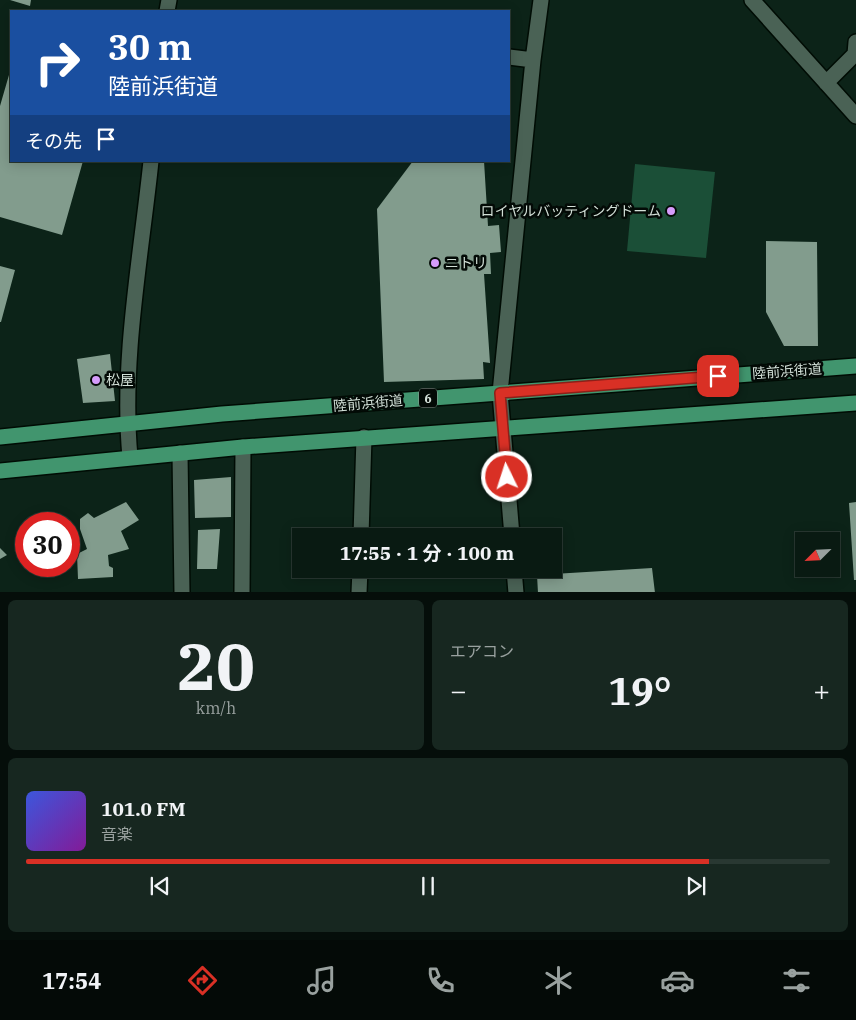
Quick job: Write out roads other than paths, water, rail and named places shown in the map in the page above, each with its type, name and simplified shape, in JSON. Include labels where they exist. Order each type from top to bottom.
[{"type":"highway","name":"陸前浜街道","points":[[0,437],[127,423],[856,366]]},
{"type":"highway","points":[[0,471],[243,446],[856,403]]},
{"type":"street","points":[[511,528],[500,393],[541,0]]},
{"type":"street","points":[[752,0],[856,116]]},
{"type":"street","points":[[826,83],[855,54],[856,42]]},
{"type":"street","points":[[510,57],[534,60]]},
{"type":"street","points":[[130,457],[127,423],[133,330],[151,162]]},
{"type":"street","points":[[361,528],[364,437]]},
{"type":"street","points":[[242,592],[243,446]]},
{"type":"street","points":[[180,453],[182,592]]},
{"type":"street","points":[[359,592],[360,578]]},
{"type":"street","points":[[515,578],[516,592]]},
{"type":"place","name":"ロイヤルバッティングドーム","points":[[671,211]]},
{"type":"place","name":"ニトリ","points":[[435,263]]},
{"type":"place","name":"松屋","points":[[96,380]]}]
